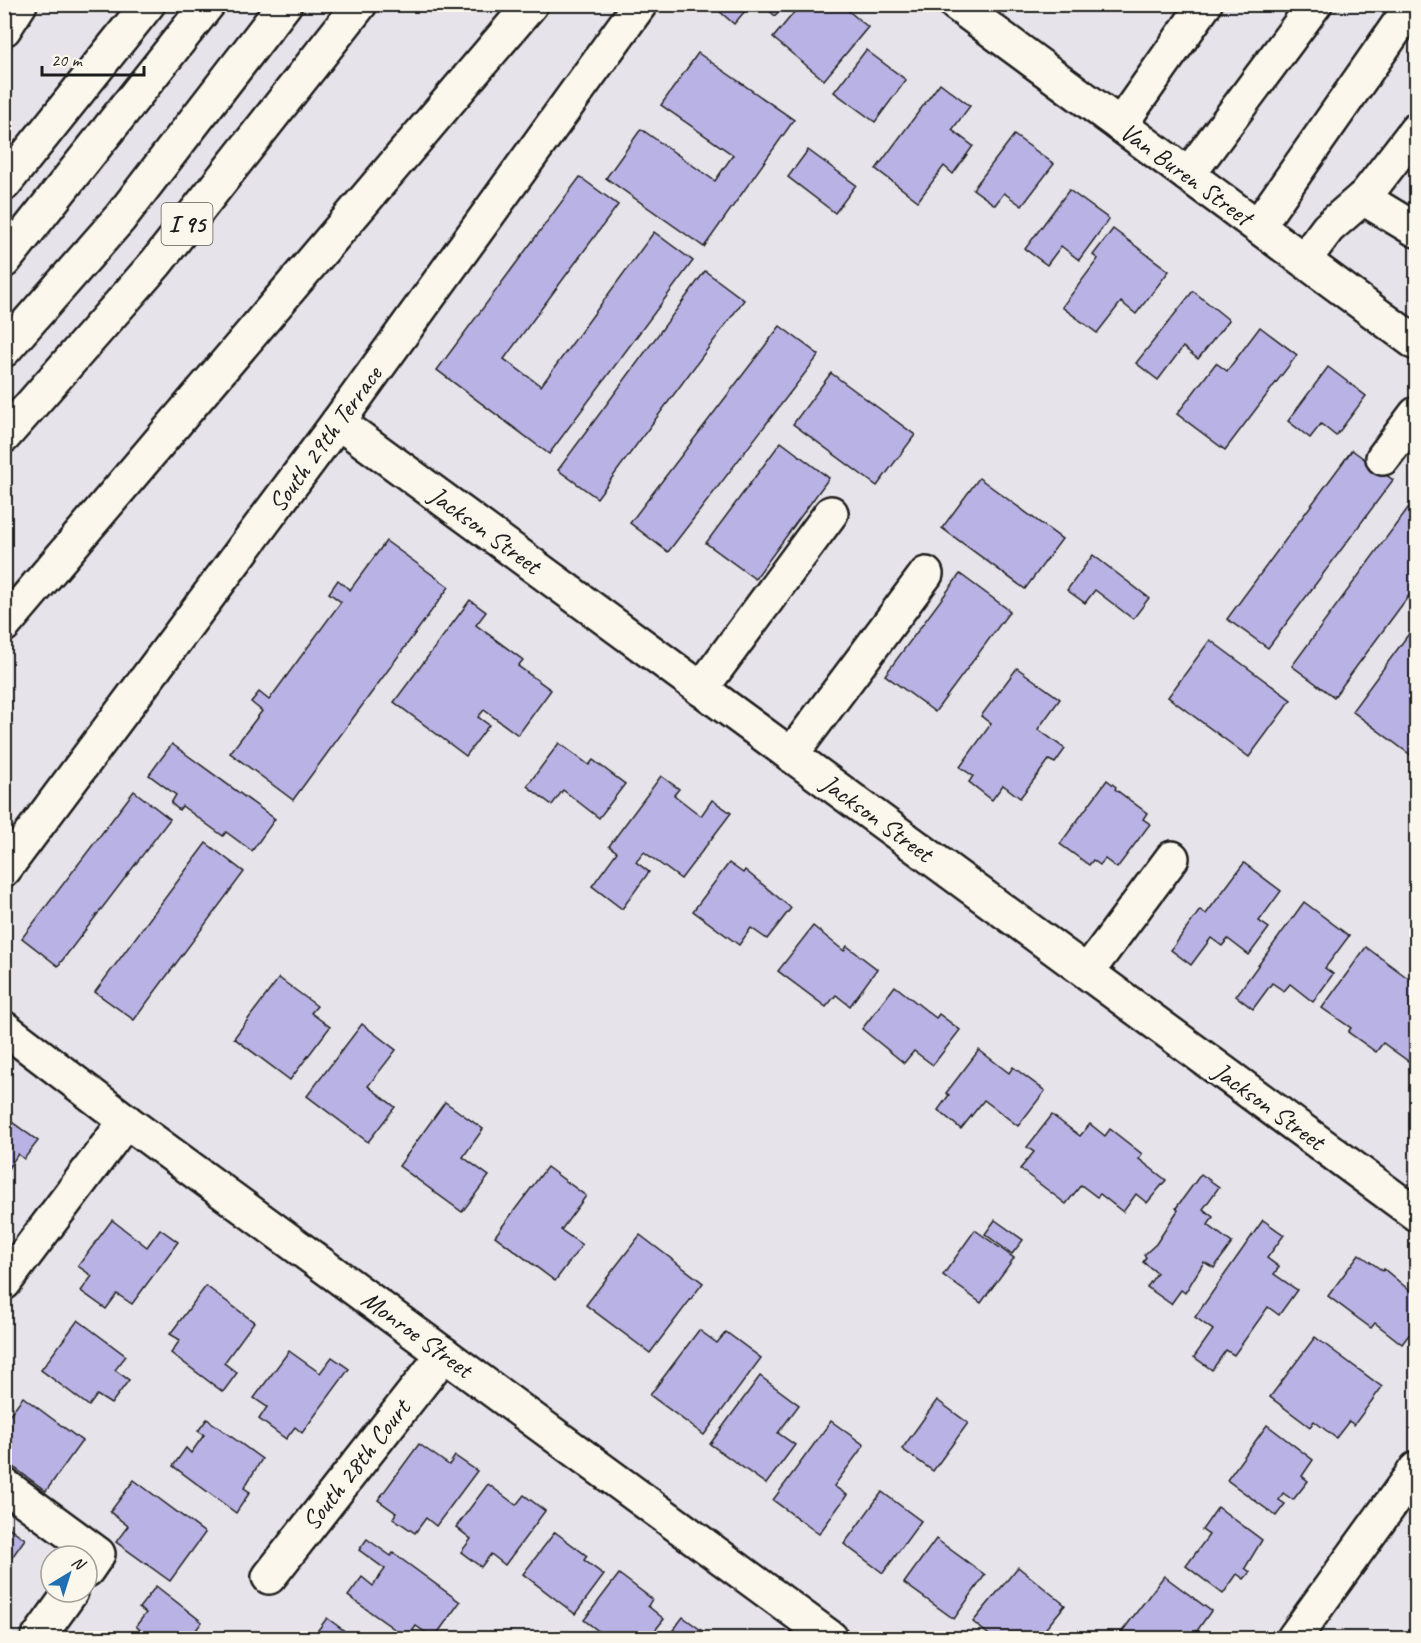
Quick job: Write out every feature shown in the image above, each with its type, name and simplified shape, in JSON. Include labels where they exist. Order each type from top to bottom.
[{"type":"main road","points":[[4,28],[20,4]]},
{"type":"main road","points":[[4,184],[148,4]]},
{"type":"main road","points":[[4,261],[208,4]]},
{"type":"main road","points":[[4,350],[120,218],[285,4]]},
{"type":"main road","name":"I 95","points":[[4,436],[156,263],[360,4]]},
{"type":"main road","points":[[4,625],[531,4]]},
{"type":"main road","name":"South 29th Terrace","points":[[4,870],[338,422],[640,4]]},
{"type":"main road","name":"Van Buren Street","points":[[956,4],[1304,260],[1412,330]]},
{"type":"main road","points":[[1120,125],[1206,4]]},
{"type":"main road","points":[[1188,175],[1315,4]]},
{"type":"main road","points":[[1258,226],[1413,4]]},
{"type":"main road","points":[[1304,260],[1328,228],[1366,195],[1416,130]]},
{"type":"main road","points":[[1366,195],[1373,204],[1416,230]]},
{"type":"main road","points":[[1383,458],[1416,414]]},
{"type":"main road","name":"Jackson Street","points":[[338,422],[1416,1214]]},
{"type":"main road","points":[[701,689],[831,513]]},
{"type":"main road","points":[[791,755],[926,574]]},
{"type":"main road","points":[[1087,972],[1172,858]]},
{"type":"main road","name":"Monroe Street","points":[[4,1028],[126,1121],[831,1638]]},
{"type":"main road","points":[[4,1283],[126,1121]]},
{"type":"main road","name":"South 28th Court","points":[[269,1577],[444,1354]]},
{"type":"main road","points":[[1293,1638],[1416,1469]]},
{"type":"main road","points":[[4,1485],[72,1544]]},
{"type":"main road","points":[[38,1638],[62,1604]]},
{"type":"building","points":[[711,4],[751,4],[734,24]]},
{"type":"building","points":[[762,4],[784,4],[775,16]]},
{"type":"building","points":[[801,4],[840,4],[868,27],[824,80],[773,38]]},
{"type":"building","points":[[866,50],[906,80],[875,122],[834,92]]},
{"type":"building","points":[[698,53],[794,120],[704,247],[606,178],[641,129],[715,181],[733,155],[661,105]]},
{"type":"building","points":[[940,83],[970,106],[952,130],[973,146],[953,174],[944,166],[918,201],[876,169]]},
{"type":"building","points":[[1014,135],[1054,164],[1022,206],[1004,193],[995,205],[973,189]]},
{"type":"building","points":[[808,150],[856,185],[835,213],[788,177]]},
{"type":"building","points":[[580,177],[618,205],[504,359],[541,386],[654,232],[693,261],[549,454],[437,370]]},
{"type":"building","points":[[1069,190],[1109,219],[1079,260],[1061,246],[1047,265],[1025,249]]},
{"type":"building","points":[[1113,229],[1169,271],[1136,314],[1121,302],[1097,333],[1062,307],[1098,259],[1093,255]]},
{"type":"building","points":[[705,271],[744,300],[597,498],[558,470]]},
{"type":"building","points":[[1193,291],[1229,320],[1198,359],[1183,347],[1158,380],[1136,363]]},
{"type":"building","points":[[780,326],[819,355],[668,552],[630,523]]},
{"type":"building","points":[[1260,327],[1297,355],[1225,450],[1177,414],[1216,363],[1227,371]]},
{"type":"building","points":[[1328,367],[1366,396],[1336,436],[1321,424],[1310,438],[1288,421]]},
{"type":"building","points":[[831,373],[915,435],[877,486],[793,424]]},
{"type":"building","points":[[781,442],[829,478],[755,579],[706,543]]},
{"type":"building","points":[[1352,450],[1393,480],[1268,648],[1227,619]]},
{"type":"building","points":[[979,478],[1062,539],[1025,589],[942,528]]},
{"type":"building","points":[[1414,500],[1416,502],[1416,586],[1334,697],[1292,666]]},
{"type":"building","points":[[386,541],[449,587],[293,800],[230,753],[262,711],[251,702],[259,692],[269,700],[341,602],[329,593],[338,580],[350,590]]},
{"type":"building","points":[[1093,555],[1149,598],[1133,619],[1095,590],[1085,603],[1067,590]]},
{"type":"building","points":[[960,574],[1010,611],[935,712],[885,675]]},
{"type":"building","points":[[470,600],[486,612],[476,625],[523,660],[518,666],[551,690],[518,735],[484,710],[478,717],[489,725],[466,756],[394,702]]},
{"type":"building","points":[[1416,624],[1416,759],[1352,711]]},
{"type":"building","points":[[1210,640],[1291,700],[1249,757],[1168,697]]},
{"type":"building","points":[[1017,668],[1060,699],[1038,729],[1065,749],[1055,763],[1049,760],[1020,798],[1003,785],[992,800],[969,782],[973,776],[960,767],[991,724],[981,716]]},
{"type":"building","points":[[559,743],[589,765],[593,760],[625,784],[599,818],[563,790],[552,805],[527,786]]},
{"type":"building","points":[[172,744],[275,819],[252,851],[226,832],[223,836],[182,806],[179,810],[171,803],[176,795],[149,775]]},
{"type":"building","points":[[661,776],[679,789],[674,795],[701,816],[712,800],[731,813],[681,879],[644,852],[636,862],[649,872],[622,909],[592,886],[617,852],[609,846]]},
{"type":"building","points":[[1107,780],[1116,787],[1115,789],[1147,813],[1143,819],[1150,824],[1117,868],[1105,859],[1100,865],[1093,860],[1089,865],[1060,844]]},
{"type":"building","points":[[134,791],[170,819],[58,966],[22,938]]},
{"type":"building","points":[[206,843],[244,872],[134,1020],[95,992]]},
{"type":"building","points":[[729,863],[743,873],[745,870],[791,908],[767,939],[751,928],[739,945],[693,911]]},
{"type":"building","points":[[1244,863],[1281,891],[1259,921],[1269,928],[1249,955],[1228,939],[1222,946],[1211,938],[1191,965],[1171,950],[1200,910],[1206,914]]},
{"type":"building","points":[[1304,902],[1349,936],[1325,968],[1333,974],[1313,1002],[1290,984],[1284,991],[1272,983],[1253,1009],[1236,996]]},
{"type":"building","points":[[813,926],[844,951],[847,946],[877,969],[850,1006],[836,995],[826,1007],[778,971]]},
{"type":"building","points":[[1366,947],[1416,984],[1415,1066],[1383,1043],[1376,1052],[1348,1032],[1351,1028],[1322,1008]]},
{"type":"building","points":[[279,978],[317,1006],[311,1013],[330,1027],[290,1080],[234,1038]]},
{"type":"building","points":[[895,986],[936,1018],[939,1014],[960,1030],[933,1065],[914,1051],[904,1063],[862,1029]]},
{"type":"building","points":[[362,1024],[396,1050],[368,1086],[395,1107],[368,1142],[307,1096]]},
{"type":"building","points":[[979,1050],[1009,1073],[1013,1067],[1045,1091],[1018,1126],[984,1100],[961,1129],[938,1110],[949,1095],[946,1093]]},
{"type":"building","points":[[445,1102],[483,1129],[463,1157],[489,1176],[462,1212],[399,1166]]},
{"type":"building","points":[[4,1107],[10,1111],[5,1117],[38,1141],[24,1159],[18,1154],[7,1170]]},
{"type":"building","points":[[1052,1115],[1080,1136],[1090,1124],[1105,1136],[1110,1129],[1142,1154],[1139,1159],[1166,1180],[1147,1203],[1136,1194],[1123,1212],[1100,1194],[1097,1197],[1081,1185],[1066,1204],[1020,1169],[1034,1152],[1027,1147]]},
{"type":"building","points":[[547,1167],[586,1196],[561,1230],[582,1245],[555,1281],[495,1236]]},
{"type":"building","points":[[1201,1174],[1219,1187],[1203,1209],[1213,1217],[1208,1225],[1232,1243],[1214,1268],[1204,1262],[1185,1293],[1181,1290],[1171,1304],[1147,1287],[1157,1273],[1143,1262],[1146,1257],[1144,1255],[1156,1244],[1178,1210],[1176,1208]]},
{"type":"building","points":[[112,1220],[147,1247],[160,1229],[178,1242],[132,1304],[117,1294],[106,1309],[81,1291],[92,1276],[78,1266]]},
{"type":"building","points":[[995,1220],[1023,1240],[1012,1254],[985,1234]]},
{"type":"building","points":[[1263,1220],[1284,1235],[1267,1258],[1279,1267],[1274,1274],[1297,1290],[1279,1315],[1268,1307],[1234,1355],[1226,1350],[1212,1370],[1194,1357],[1213,1330],[1195,1317]]},
{"type":"building","points":[[975,1230],[1014,1258],[981,1303],[943,1275]]},
{"type":"building","points":[[640,1235],[703,1283],[650,1353],[586,1305]]},
{"type":"building","points":[[1359,1254],[1383,1271],[1384,1269],[1416,1296],[1416,1329],[1415,1327],[1402,1344],[1375,1323],[1371,1328],[1328,1296]]},
{"type":"building","points":[[206,1286],[254,1322],[224,1363],[237,1373],[223,1392],[171,1353],[180,1340],[170,1334]]},
{"type":"building","points":[[78,1320],[126,1356],[115,1370],[129,1380],[111,1404],[97,1395],[89,1406],[41,1370]]},
{"type":"building","points":[[699,1330],[717,1343],[726,1332],[761,1358],[704,1435],[650,1395]]},
{"type":"building","points":[[1315,1337],[1382,1387],[1354,1425],[1349,1421],[1336,1438],[1314,1421],[1310,1427],[1270,1397]]},
{"type":"building","points":[[289,1351],[320,1373],[332,1357],[349,1369],[302,1433],[295,1427],[286,1439],[259,1419],[267,1407],[254,1398]]},
{"type":"building","points":[[760,1376],[799,1405],[778,1433],[795,1445],[766,1484],[710,1444]]},
{"type":"building","points":[[23,1397],[82,1441],[46,1491],[4,1460],[4,1422]]},
{"type":"building","points":[[937,1400],[968,1423],[933,1471],[902,1449]]},
{"type":"building","points":[[207,1419],[262,1459],[244,1488],[250,1492],[236,1513],[173,1466],[186,1448],[191,1453],[204,1435],[198,1431]]},
{"type":"building","points":[[831,1421],[864,1445],[834,1486],[847,1495],[819,1534],[773,1500]]},
{"type":"building","points":[[1267,1425],[1313,1460],[1302,1476],[1308,1481],[1293,1500],[1283,1493],[1279,1500],[1285,1504],[1276,1516],[1227,1480]]},
{"type":"building","points":[[419,1444],[449,1465],[455,1456],[477,1471],[436,1526],[426,1518],[415,1533],[393,1518],[396,1513],[378,1500]]},
{"type":"building","points":[[134,1480],[205,1533],[170,1581],[116,1542],[128,1526],[110,1512]]},
{"type":"building","points":[[488,1484],[516,1505],[524,1495],[545,1511],[505,1565],[491,1554],[481,1567],[461,1552],[471,1539],[456,1527]]},
{"type":"building","points":[[882,1492],[921,1521],[883,1573],[844,1544]]},
{"type":"building","points":[[1218,1507],[1262,1540],[1245,1568],[1250,1572],[1244,1579],[1237,1574],[1223,1594],[1186,1566],[1209,1535],[1202,1530]]},
{"type":"building","points":[[4,1524],[25,1539],[8,1563],[4,1560]]},
{"type":"building","points":[[555,1532],[587,1556],[584,1560],[604,1575],[575,1614],[523,1574]]},
{"type":"building","points":[[367,1539],[391,1556],[393,1553],[460,1602],[434,1638],[416,1626],[407,1638],[348,1596],[362,1577],[373,1586],[385,1569],[359,1550]]},
{"type":"building","points":[[936,1539],[985,1575],[954,1619],[904,1583]]},
{"type":"building","points":[[1018,1567],[1065,1605],[1038,1638],[993,1638],[973,1622]]},
{"type":"building","points":[[619,1574],[652,1599],[648,1606],[664,1619],[649,1638],[608,1638],[584,1620]]},
{"type":"building","points":[[1164,1576],[1211,1611],[1192,1638],[1117,1638]]},
{"type":"building","points":[[156,1586],[202,1622],[196,1630],[208,1638],[133,1638],[140,1630],[136,1626],[146,1613],[139,1608]]},
{"type":"building","points":[[683,1617],[712,1638],[667,1638]]},
{"type":"building","points":[[327,1618],[354,1638],[312,1638]]},
{"type":"building","points":[[1392,1631],[1401,1638],[1387,1638]]}]
